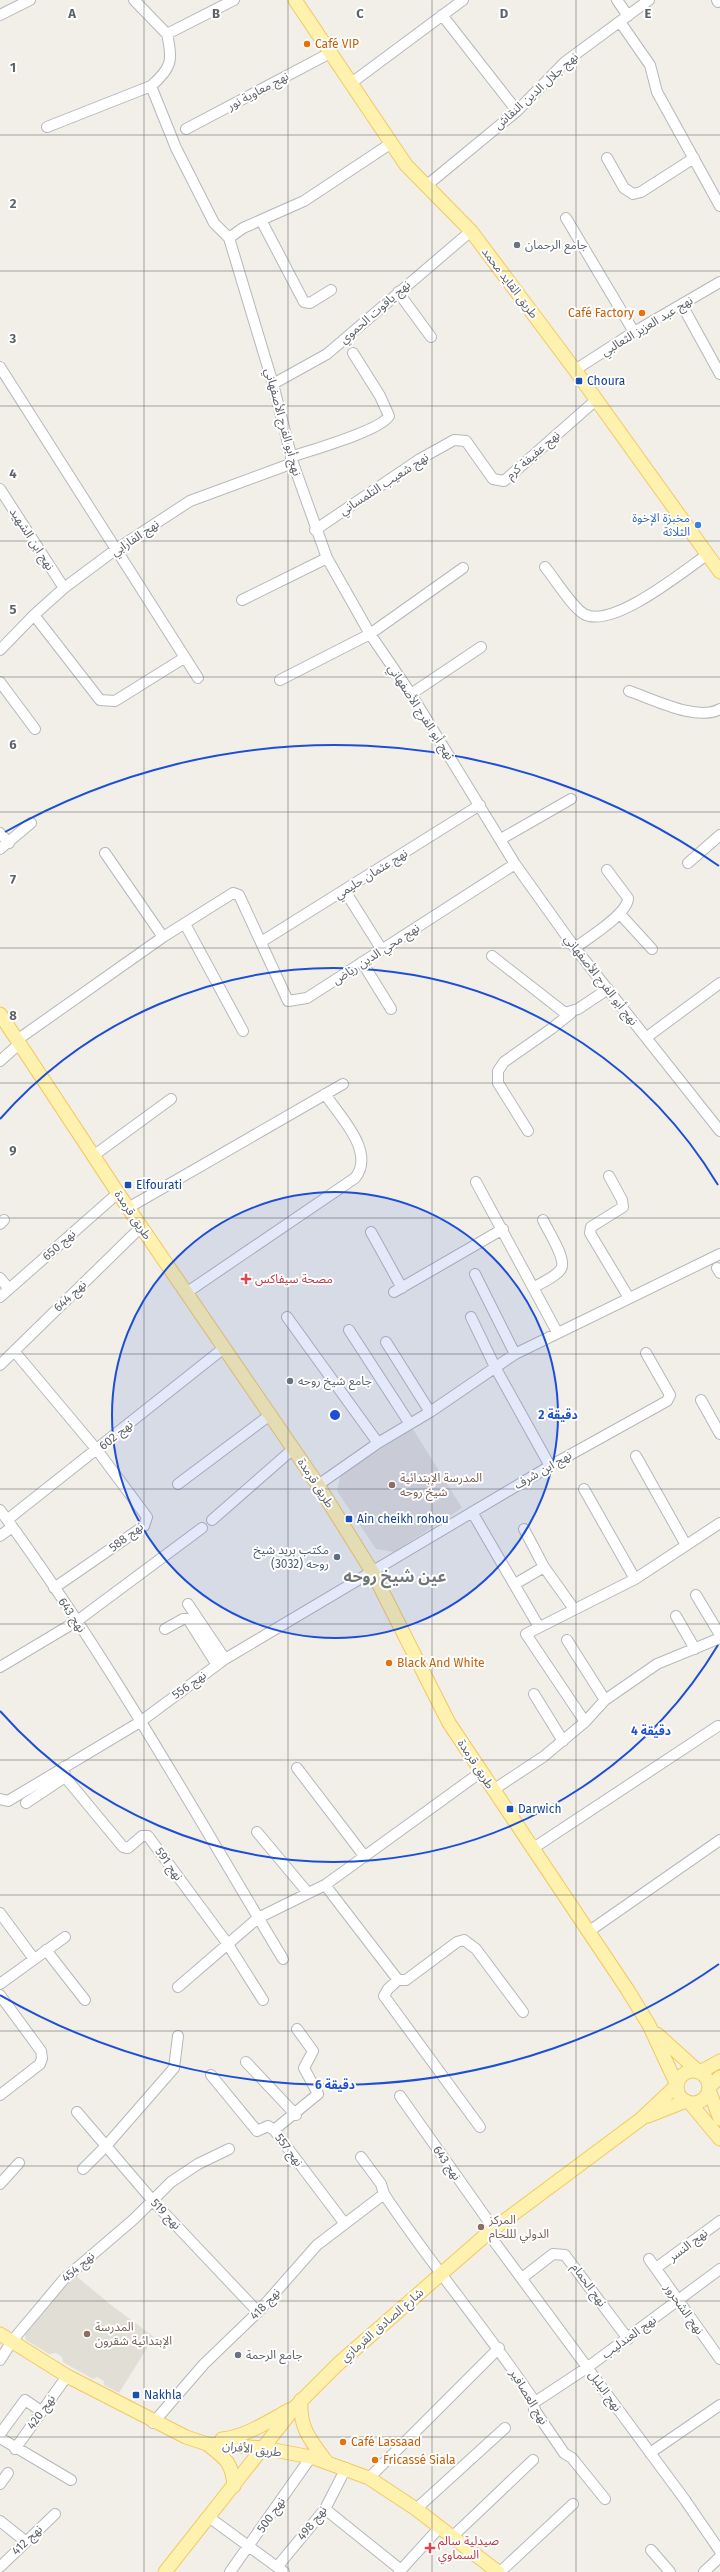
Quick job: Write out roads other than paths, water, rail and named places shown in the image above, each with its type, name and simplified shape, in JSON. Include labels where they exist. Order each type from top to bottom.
[{"type":"main road","name":"طريق القايد محمد","points":[[295,0],[390,144],[426,186],[471,231],[575,370],[720,572]]},
{"type":"main road","name":"طريق قرمدة","points":[[0,1014],[128,1208],[318,1485],[373,1573],[428,1684],[480,1772],[649,2025],[677,2086]]},
{"type":"main road","name":"طريق قرمدة","points":[[649,2025],[699,2072]]},
{"type":"main road","points":[[720,2061],[699,2072],[684,2073],[677,2086],[678,2094],[688,2102],[720,2139]]},
{"type":"main road","points":[[699,2072],[706,2076],[720,2119]]},
{"type":"main road","points":[[688,2102],[704,2099],[709,2089],[720,2077]]},
{"type":"main road","name":"شارع الصادق القرمازي","points":[[165,2572],[210,2518],[298,2404],[376,2328],[491,2231],[640,2119],[677,2086]]},
{"type":"main road","name":"شارع الصادق القرمازي","points":[[640,2119],[688,2102]]},
{"type":"main road","name":"طريق الأفران","points":[[0,2334],[67,2376],[153,2422],[202,2442],[263,2448],[311,2457],[346,2468],[369,2478],[416,2509],[499,2572]]},
{"type":"main road","points":[[202,2442],[237,2437],[298,2404],[302,2423],[314,2446],[326,2461]]},
{"type":"main road","points":[[202,2442],[227,2460],[232,2469],[234,2486]]},
{"type":"street","points":[[0,15],[30,0]]},
{"type":"street","points":[[47,126],[151,86],[165,74],[169,66],[170,51],[167,34],[134,0]]},
{"type":"street","points":[[167,34],[234,0]]},
{"type":"street","points":[[350,84],[463,0]]},
{"type":"street","points":[[617,0],[624,19],[650,65],[657,92],[720,206]]},
{"type":"street","name":"نهج جلال الدين النقاش","points":[[426,186],[517,111],[565,62],[649,0]]},
{"type":"street","points":[[442,15],[517,111]]},
{"type":"street","name":"نهج معاوية نور","points":[[186,129],[330,53]]},
{"type":"street","points":[[151,86],[176,148],[214,223],[229,238],[261,220],[304,201],[390,144]]},
{"type":"street","points":[[607,158],[624,188],[633,194],[640,192],[694,158]]},
{"type":"street","points":[[566,218],[634,332]]},
{"type":"street","points":[[261,220],[304,302],[310,303],[331,290]]},
{"type":"street","name":"نهج ياقوت الحموي","points":[[273,384],[327,354],[471,231]]},
{"type":"street","name":"نهج أبو الفرج الأصفهاني","points":[[229,238],[273,384],[292,460],[315,530],[327,558],[370,634],[411,694],[515,864],[575,948],[720,1131]]},
{"type":"street","name":"نهج عبد العزيز الثعالبي","points":[[575,370],[634,332],[720,282]]},
{"type":"street","points":[[398,292],[431,337]]},
{"type":"street","points":[[682,305],[720,374]]},
{"type":"street","name":"نهج الفارابي","points":[[0,650],[34,615],[64,588],[115,550],[190,501],[386,422],[389,416],[380,396],[353,353]]},
{"type":"street","points":[[0,367],[115,550],[198,678]]},
{"type":"street","name":"نهج عفيفة كرم","points":[[454,440],[466,441],[493,479],[504,481],[596,400]]},
{"type":"street","name":"نهج شعيب التلمساني","points":[[315,530],[420,459],[454,440]]},
{"type":"street","name":"نهج ابن الشهيد","points":[[0,489],[64,588]]},
{"type":"street","points":[[545,567],[582,612],[592,616],[602,616],[627,608],[708,554]]},
{"type":"street","points":[[242,600],[327,558]]},
{"type":"street","points":[[280,680],[370,634],[463,568]]},
{"type":"street","points":[[34,615],[100,700],[114,701],[184,658]]},
{"type":"street","points":[[411,694],[481,647]]},
{"type":"street","points":[[0,682],[35,729]]},
{"type":"street","points":[[629,691],[690,712],[705,715],[720,710]]},
{"type":"street","points":[[501,839],[571,798]]},
{"type":"street","name":"نهج عثمان حليمي","points":[[261,942],[345,891],[480,805]]},
{"type":"street","points":[[0,849],[31,823]]},
{"type":"street","points":[[0,834],[9,843]]},
{"type":"street","points":[[688,863],[720,835]]},
{"type":"street","points":[[106,853],[163,937]]},
{"type":"street","name":"نهج محي الدين رياض","points":[[261,942],[288,1001],[307,998],[515,864]]},
{"type":"street","points":[[575,948],[620,914],[628,903],[628,898],[606,870]]},
{"type":"street","points":[[345,891],[382,950]]},
{"type":"street","points":[[0,1061],[18,1042],[163,937],[236,893],[239,894],[261,942]]},
{"type":"street","points":[[620,914],[652,949]]},
{"type":"street","points":[[185,924],[243,1031]]},
{"type":"street","points":[[492,956],[558,1009],[571,1012]]},
{"type":"street","points":[[362,962],[391,1009]]},
{"type":"street","points":[[647,1037],[720,983]]},
{"type":"street","points":[[528,1131],[498,1083],[498,1071],[504,1062],[551,1029],[571,1012],[608,989]]},
{"type":"street","points":[[128,1208],[343,1084]]},
{"type":"street","points":[[186,1293],[355,1178],[361,1171],[362,1159],[359,1146],[325,1094]]},
{"type":"street","points":[[93,1156],[171,1099]]},
{"type":"street","points":[[609,1176],[622,1200],[622,1207],[591,1227],[590,1233],[629,1298]]},
{"type":"street","points":[[476,1182],[535,1287],[557,1332]]},
{"type":"street","name":"نهج 650","points":[[0,1297],[118,1193]]},
{"type":"street","points":[[535,1287],[558,1272],[562,1265],[562,1257],[543,1220]]},
{"type":"street","name":"نهج 644","points":[[0,1366],[141,1227]]},
{"type":"street","points":[[371,1232],[398,1290],[503,1229]]},
{"type":"street","points":[[318,1485],[378,1442],[430,1412],[515,1354],[557,1332],[720,1254]]},
{"type":"street","points":[[475,1274],[515,1354]]},
{"type":"street","points":[[0,1278],[9,1289]]},
{"type":"street","points":[[287,1317],[378,1442]]},
{"type":"street","points":[[471,1317],[495,1367],[550,1466]]},
{"type":"street","points":[[349,1330],[410,1424]]},
{"type":"street","points":[[386,1342],[430,1412]]},
{"type":"street","name":"نهج 602","points":[[0,1536],[9,1524],[97,1450],[224,1348]]},
{"type":"street","points":[[14,1351],[97,1450]]},
{"type":"street","name":"نهج ابن شرف","points":[[373,1573],[550,1466],[667,1401],[670,1395],[646,1353]]},
{"type":"street","points":[[701,1400],[720,1434]]},
{"type":"street","points":[[178,1484],[270,1415]]},
{"type":"street","points":[[212,1520],[293,1449]]},
{"type":"street","name":"نهج 588","points":[[54,1588],[144,1526],[147,1522],[143,1509],[97,1450]]},
{"type":"street","points":[[636,1456],[686,1545]]},
{"type":"street","points":[[584,1489],[635,1579]]},
{"type":"street","name":"نهج 643","points":[[0,1510],[77,1621],[140,1722],[283,1959]]},
{"type":"street","points":[[472,1512],[539,1627]]},
{"type":"street","points":[[585,1722],[526,1634],[635,1579],[720,1523]]},
{"type":"street","points":[[0,1668],[77,1621],[202,1528]]},
{"type":"street","points":[[524,1529],[544,1567],[574,1609]]},
{"type":"street","points":[[515,1584],[544,1567]]},
{"type":"street","name":"نهج 556","points":[[4,1800],[64,1772],[140,1722],[221,1662],[373,1573]]},
{"type":"street","points":[[696,1595],[720,1635]]},
{"type":"street","points":[[188,1604],[221,1662]]},
{"type":"street","points":[[676,1616],[695,1649]]},
{"type":"street","points":[[165,1629],[183,1619],[188,1619],[221,1662]]},
{"type":"street","points":[[493,1790],[563,1741],[585,1722],[605,1700],[657,1664],[720,1638]]},
{"type":"street","points":[[567,1640],[605,1700]]},
{"type":"street","points":[[534,1694],[563,1741]]},
{"type":"street","points":[[532,1849],[718,1726]]},
{"type":"street","points":[[297,1768],[365,1857]]},
{"type":"street","points":[[26,1803],[64,1772]]},
{"type":"street","name":"نهج 591","points":[[64,1772],[123,1847],[128,1848],[142,1836],[148,1836],[227,1943],[263,2000]]},
{"type":"street","points":[[178,1987],[227,1943],[258,1918],[325,1885],[480,1772]]},
{"type":"street","points":[[257,1832],[308,1893]]},
{"type":"street","points":[[588,1932],[720,1840]]},
{"type":"street","points":[[325,1885],[398,1980]]},
{"type":"street","points":[[0,1913],[34,1959]]},
{"type":"street","points":[[0,1984],[65,1937]]},
{"type":"street","points":[[480,2127],[384,1996],[388,1989],[398,1980],[406,1980],[457,1942],[464,1940],[476,1949],[523,2012]]},
{"type":"street","points":[[46,1950],[85,2000]]},
{"type":"street","points":[[0,1995],[41,2051],[42,2058],[40,2064],[0,2095]]},
{"type":"street","points":[[274,2130],[296,2115],[318,2094],[304,2068],[313,2051],[297,2029]]},
{"type":"street","points":[[83,2169],[106,2146],[174,2068],[178,2036]]},
{"type":"street","points":[[246,2062],[296,2115]]},
{"type":"street","name":"نهج 557","points":[[211,2075],[257,2131],[268,2126],[274,2130],[345,2224]]},
{"type":"street","name":"نهج 643","points":[[400,2096],[491,2231]]},
{"type":"street","name":"نهج 519","points":[[78,2112],[153,2201],[258,2312]]},
{"type":"street","name":"نهج 454","points":[[0,2360],[12,2341],[64,2279],[153,2201],[171,2182],[187,2171],[229,2149]]},
{"type":"street","points":[[361,2157],[381,2184],[384,2194]]},
{"type":"street","points":[[0,2184],[19,2163]]},
{"type":"street","name":"نهج 418","points":[[153,2422],[204,2364],[258,2312],[317,2245],[384,2194]]},
{"type":"street","name":"نهج العصافير","points":[[384,2194],[419,2248],[443,2273],[499,2348],[535,2402],[534,2409],[564,2453],[572,2458],[605,2499]]},
{"type":"street","name":"نهج النسر","points":[[656,2268],[720,2221]]},
{"type":"street","name":"نهج البلبل","points":[[491,2231],[522,2278],[720,2551]]},
{"type":"street","name":"نهج الحمام","points":[[522,2278],[553,2254],[565,2255],[628,2339]]},
{"type":"street","name":"نهج الشحرور","points":[[649,2259],[677,2301],[720,2359]]},
{"type":"street","name":"نهج العندليب","points":[[535,2402],[628,2339],[720,2269]]},
{"type":"street","points":[[369,2478],[499,2348]]},
{"type":"street","name":"نهج 420","points":[[16,2448],[67,2376]]},
{"type":"street","points":[[0,2434],[26,2400],[41,2411]]},
{"type":"street","points":[[650,2453],[720,2405]]},
{"type":"street","points":[[416,2509],[505,2428]]},
{"type":"street","points":[[0,2438],[71,2480]]},
{"type":"street","name":"نهج 500","points":[[230,2572],[250,2546],[311,2457]]},
{"type":"street","points":[[452,2537],[532,2460]]},
{"type":"street","name":"نهج 498","points":[[281,2569],[325,2509],[346,2468]]},
{"type":"street","points":[[0,2484],[8,2473]]},
{"type":"street","points":[[499,2572],[573,2504]]},
{"type":"street","points":[[325,2509],[400,2571],[440,2527]]},
{"type":"street","name":"نهج 412","points":[[0,2567],[55,2514]]},
{"type":"street","points":[[210,2518],[281,2569]]},
{"type":"street","points":[[0,2521],[26,2541]]},
{"type":"street","points":[[651,2550],[670,2572]]},
{"type":"street","points":[[704,2572],[720,2557]]},
{"type":"place","name":"Café VIP","points":[[307,44]]},
{"type":"place","name":"جامع الرحمان","points":[[517,245]]},
{"type":"place","name":"Café Factory","points":[[642,313]]},
{"type":"place","name":"Choura","points":[[579,381]]},
{"type":"place","name":"مخبزة الإخوة الثلاثة","points":[[698,525]]},
{"type":"place","name":"Elfourati","points":[[128,1185]]},
{"type":"place","name":"مصحة سيفاكس","points":[[246,1279]]},
{"type":"place","name":"جامع شيخ روحه","points":[[290,1381]]},
{"type":"place","name":"المدرسة الإبتدائية شيخ روحه","points":[[392,1485]]},
{"type":"place","name":"Ain cheikh rohou","points":[[349,1519]]},
{"type":"place","name":"مكتب بريد شيخ روحه (3032)","points":[[337,1557]]},
{"type":"place","name":"Black And White","points":[[389,1663]]},
{"type":"place","name":"Darwich","points":[[510,1809]]},
{"type":"place","name":"المركز الدولي لللحام","points":[[481,2227]]},
{"type":"place","name":"المدرسة الإبتدائية شقرون","points":[[87,2334]]},
{"type":"place","name":"جامع الرحمة","points":[[238,2355]]},
{"type":"place","name":"Nakhla","points":[[136,2395]]},
{"type":"place","name":"Café Lassaad","points":[[343,2442]]},
{"type":"place","name":"Fricassé Siala","points":[[375,2460]]},
{"type":"place","name":"صيدلية سالم السماوي","points":[[430,2548]]},
{"type":"district","name":"عين شيخ روحه","points":[[395,1576]]}]
